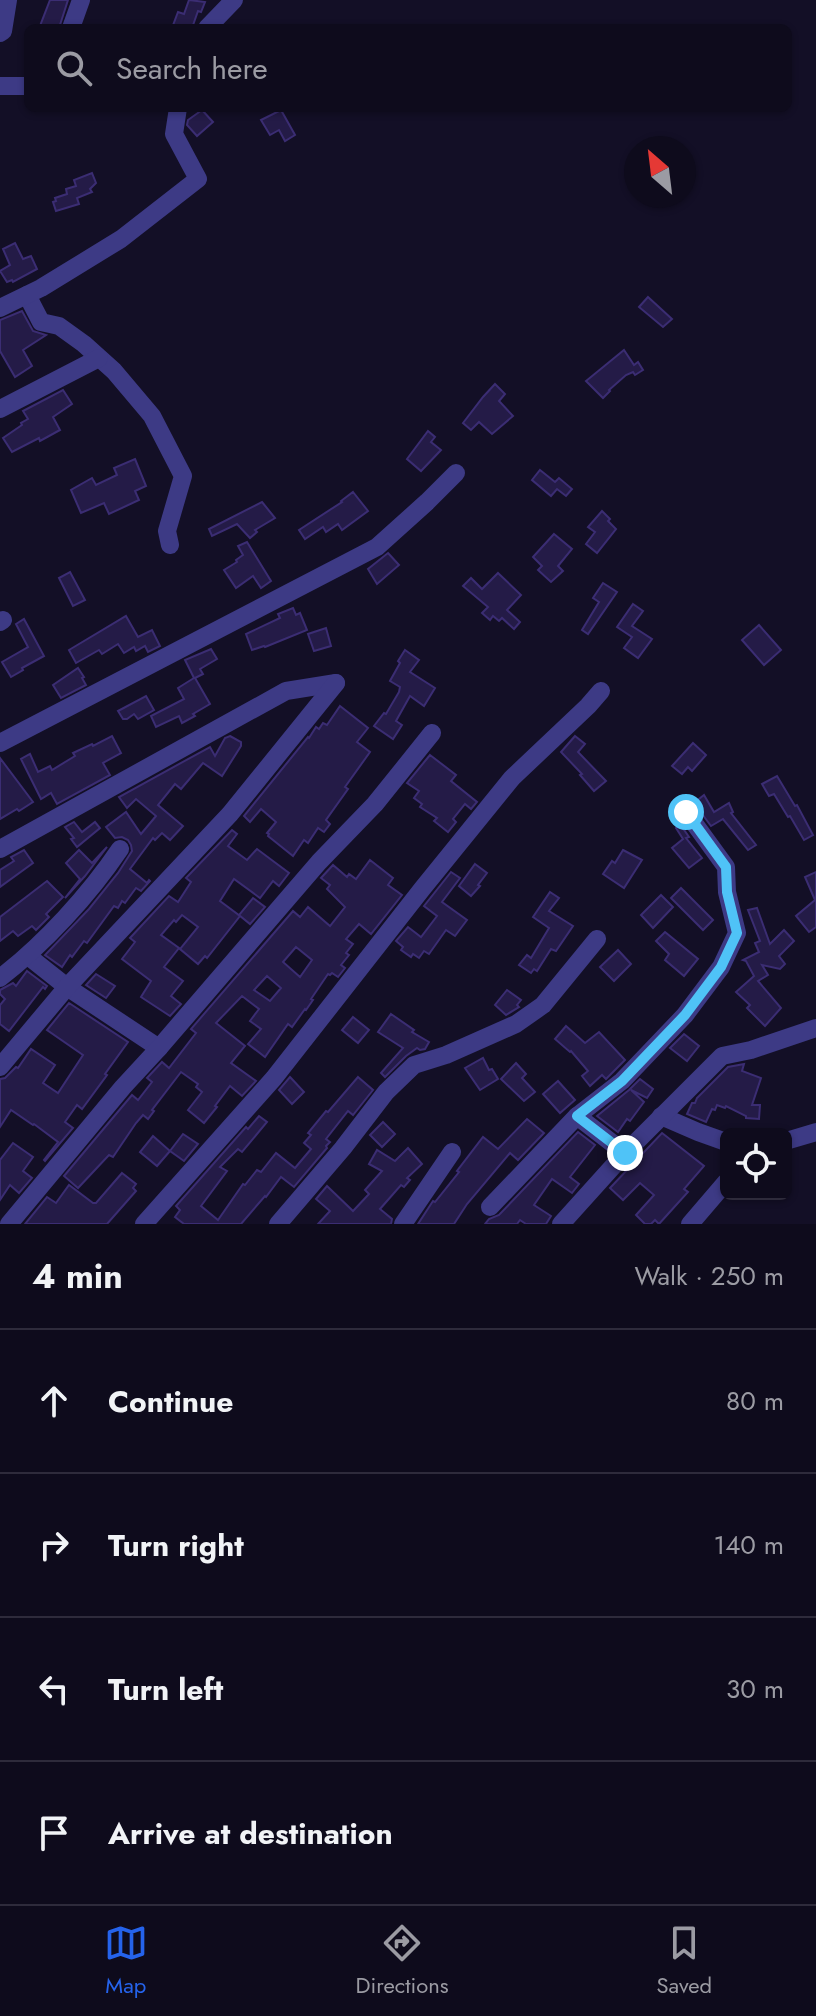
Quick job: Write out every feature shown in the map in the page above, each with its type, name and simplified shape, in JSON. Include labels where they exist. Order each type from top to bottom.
[{"type":"street","points":[[0,33],[3,31],[8,0]]},
{"type":"street","points":[[72,24],[81,0]]},
{"type":"street","points":[[211,24],[234,0]]},
{"type":"street","points":[[0,86],[24,86]]},
{"type":"street","points":[[0,308],[121,239],[198,179],[174,134],[177,112]]},
{"type":"street","points":[[34,291],[41,322],[59,326],[99,358],[152,416],[183,476],[167,531],[170,545]]},
{"type":"street","points":[[0,409],[99,358]]},
{"type":"street","points":[[0,743],[377,547],[456,473]]},
{"type":"street","points":[[0,849],[286,691],[336,683],[230,814],[67,987],[0,1067]]},
{"type":"street","points":[[144,1224],[274,1078],[512,778],[601,691]]},
{"type":"street","points":[[9,1224],[123,1087],[319,862],[375,804],[432,733]]},
{"type":"street","points":[[490,1207],[577,1116],[622,1081],[685,1015],[721,967],[737,933],[727,892],[726,867],[686,812]]},
{"type":"street","points":[[0,978],[28,956],[103,874],[120,849]]},
{"type":"street","points":[[278,1224],[386,1092],[414,1065],[482,1040],[543,1005],[597,939]]},
{"type":"street","points":[[28,956],[67,987],[159,1048]]},
{"type":"street","points":[[561,1224],[625,1153],[722,1056],[751,1050],[816,1028]]},
{"type":"street","points":[[577,1116],[625,1153]]},
{"type":"street","points":[[661,1116],[720,1140]]},
{"type":"street","points":[[792,1139],[816,1132]]},
{"type":"street","points":[[403,1224],[452,1152]]},
{"type":"street","points":[[690,1224],[720,1189]]},
{"type":"building","points":[[50,0],[68,0],[60,24],[41,24]]},
{"type":"building","points":[[189,0],[205,2],[193,24],[174,24],[178,12],[184,14]]},
{"type":"building","points":[[204,112],[213,122],[197,136],[187,125],[188,120]]},
{"type":"building","points":[[282,112],[295,135],[285,141],[279,130],[270,135],[261,120]]},
{"type":"building","points":[[92,173],[96,183],[90,189],[92,192],[77,198],[79,204],[56,211],[55,198],[67,194],[66,189],[76,186],[74,180]]},
{"type":"building","points":[[15,243],[23,259],[31,256],[37,269],[7,282],[0,271],[10,265],[3,249]]},
{"type":"building","points":[[648,297],[672,319],[663,327],[639,307]]},
{"type":"building","points":[[22,311],[33,331],[46,335],[23,350],[32,366],[15,377],[0,351],[0,320]]},
{"type":"building","points":[[624,350],[634,365],[638,362],[643,370],[635,375],[633,372],[626,375],[603,398],[586,381]]},
{"type":"building","points":[[495,384],[505,394],[499,401],[513,416],[492,434],[479,422],[471,430],[463,423]]},
{"type":"building","points":[[63,390],[72,404],[53,417],[60,430],[12,452],[3,438],[28,419],[23,411]]},
{"type":"building","points":[[428,431],[435,437],[431,442],[441,450],[421,471],[407,459]]},
{"type":"building","points":[[135,459],[146,486],[135,491],[139,500],[109,514],[104,503],[81,513],[71,490],[92,478],[96,485],[117,475],[114,468]]},
{"type":"building","points":[[540,470],[555,482],[559,478],[572,489],[566,496],[557,489],[551,496],[532,480]]},
{"type":"building","points":[[353,492],[368,511],[342,530],[338,524],[326,532],[323,527],[305,539],[299,530]]},
{"type":"building","points":[[262,502],[275,518],[255,530],[257,532],[250,538],[237,524],[212,536],[209,529]]},
{"type":"building","points":[[602,511],[616,529],[597,553],[586,544],[595,532],[588,527]]},
{"type":"building","points":[[554,534],[572,549],[558,566],[563,571],[551,582],[538,570],[542,566],[533,557]]},
{"type":"building","points":[[247,542],[271,581],[261,588],[253,576],[236,588],[224,570],[243,555],[238,546]]},
{"type":"building","points":[[388,553],[399,565],[377,584],[368,569]]},
{"type":"building","points":[[70,572],[85,600],[73,606],[59,578]]},
{"type":"building","points":[[498,573],[521,595],[507,610],[520,622],[514,629],[502,618],[499,621],[493,616],[490,620],[482,613],[488,607],[463,586],[471,578],[482,589]]},
{"type":"building","points":[[603,583],[617,592],[588,634],[582,630],[599,602],[593,598]]},
{"type":"building","points":[[633,604],[643,611],[632,626],[652,639],[638,658],[624,648],[632,637],[617,627]]},
{"type":"building","points":[[293,608],[296,615],[300,613],[307,630],[252,650],[246,634],[280,618],[278,614]]},
{"type":"building","points":[[126,616],[138,637],[152,630],[160,646],[148,652],[145,646],[136,651],[134,647],[124,653],[118,644],[102,654],[99,650],[76,663],[69,650]]},
{"type":"building","points":[[24,619],[44,656],[11,677],[2,662],[28,647],[16,624]]},
{"type":"building","points":[[759,625],[781,650],[764,665],[742,640]]},
{"type":"building","points":[[326,628],[331,646],[314,651],[308,634]]},
{"type":"building","points":[[211,649],[217,659],[200,669],[203,674],[195,678],[210,704],[182,723],[179,716],[156,727],[151,716],[184,699],[178,688],[194,678],[185,660]]},
{"type":"building","points":[[405,650],[419,660],[410,672],[435,688],[424,706],[410,696],[396,721],[402,725],[393,739],[374,726],[386,714],[399,692],[400,687],[390,681]]},
{"type":"building","points":[[78,668],[86,685],[61,698],[53,685]]},
{"type":"building","points":[[146,696],[154,710],[138,719],[134,714],[123,719],[118,711]]},
{"type":"building","points":[[340,706],[368,728],[357,742],[370,752],[326,820],[330,824],[324,832],[318,828],[308,843],[304,840],[293,856],[268,836],[276,822],[261,809],[250,822],[244,816],[316,727],[319,729],[323,723],[327,725]]},
{"type":"building","points":[[112,736],[121,753],[103,763],[110,775],[57,804],[51,793],[41,799],[21,759],[30,754],[38,772],[50,766],[52,770],[75,756],[73,753]]},
{"type":"building","points":[[230,736],[241,742],[241,746],[222,776],[203,763],[181,789],[175,784],[158,805],[183,826],[170,840],[162,833],[155,840],[153,838],[130,869],[147,883],[150,881],[141,891],[136,888],[118,908],[114,906],[87,943],[84,941],[62,967],[45,955],[89,909],[132,851],[128,840],[115,838],[106,827],[126,812],[141,834],[156,816],[136,799],[127,808],[119,797],[210,747],[215,756],[225,738]]},
{"type":"building","points":[[575,736],[585,744],[578,752],[606,781],[594,791],[561,752]]},
{"type":"building","points":[[693,743],[706,755],[692,771],[688,767],[682,774],[672,766]]},
{"type":"building","points":[[430,755],[456,775],[451,781],[477,802],[471,809],[465,804],[453,819],[456,822],[448,832],[434,821],[437,818],[420,807],[422,804],[414,798],[419,791],[407,783]]},
{"type":"building","points":[[0,758],[33,802],[0,819]]},
{"type":"building","points":[[777,776],[813,835],[804,840],[774,794],[769,796],[762,784]]},
{"type":"building","points":[[704,795],[714,812],[729,803],[731,813],[756,845],[748,850],[723,819],[711,826],[694,803]]},
{"type":"building","points":[[675,817],[702,858],[689,868],[672,848],[683,839],[676,828],[680,825]]},
{"type":"building","points":[[74,822],[82,832],[95,822],[100,828],[77,847],[65,827]]},
{"type":"building","points":[[232,830],[237,834],[228,846],[247,860],[257,849],[289,873],[279,886],[273,881],[260,898],[234,879],[220,901],[240,916],[207,958],[205,956],[198,964],[180,949],[198,927],[182,915],[161,935],[179,948],[164,967],[183,981],[171,996],[181,1004],[170,1016],[141,997],[151,981],[122,959],[135,942],[130,938],[169,896],[178,902],[191,882],[186,878]]},
{"type":"building","points":[[107,847],[65,898],[80,879],[66,863],[79,850],[92,863]]},
{"type":"building","points":[[24,850],[33,863],[0,887],[0,870],[14,861],[11,857]]},
{"type":"building","points":[[623,850],[642,860],[624,888],[603,874]]},
{"type":"building","points":[[370,860],[393,878],[388,885],[402,895],[371,934],[359,924],[346,939],[353,944],[341,965],[345,968],[338,977],[328,974],[306,1010],[292,1027],[288,1024],[265,1057],[248,1044],[261,1029],[250,1021],[259,1009],[242,996],[216,1023],[245,1046],[231,1063],[256,1081],[242,1096],[230,1086],[204,1123],[188,1110],[202,1092],[196,1087],[198,1084],[181,1072],[148,1119],[143,1115],[113,1157],[109,1155],[78,1188],[64,1176],[132,1095],[138,1100],[152,1082],[147,1078],[162,1062],[169,1068],[196,1033],[191,1029],[293,911],[300,917],[308,907],[330,926],[345,907],[327,889],[330,885],[321,878],[333,865],[347,877],[349,874],[356,879]],"holes":[[[296,947],[312,960],[300,977],[283,962]],[[267,976],[281,988],[270,1001],[254,990]]]},
{"type":"building","points":[[475,864],[487,873],[471,896],[459,886]]},
{"type":"building","points":[[451,872],[460,878],[442,902],[467,920],[455,936],[446,930],[429,954],[424,951],[419,958],[413,954],[411,957],[401,950],[403,947],[396,941],[408,927],[421,937],[437,916],[424,906]]},
{"type":"building","points":[[816,872],[816,927],[809,932],[796,916],[815,900],[805,877]]},
{"type":"building","points":[[47,881],[63,897],[46,914],[49,917],[36,930],[32,926],[18,936],[13,931],[0,941],[0,917]]},
{"type":"building","points":[[681,888],[713,920],[703,930],[671,898]]},
{"type":"building","points":[[550,892],[559,898],[549,911],[573,926],[556,951],[551,949],[537,971],[534,969],[531,973],[519,965],[527,955],[531,958],[549,928],[533,917]]},
{"type":"building","points":[[661,895],[673,907],[653,928],[641,915]]},
{"type":"building","points":[[253,898],[265,907],[250,924],[239,915]]},
{"type":"building","points":[[757,908],[770,944],[784,930],[794,941],[779,956],[785,964],[780,969],[762,965],[768,975],[758,981],[781,1008],[765,1026],[736,992],[754,976],[743,960],[759,952],[755,943],[760,941],[748,910]]},
{"type":"building","points":[[665,932],[698,959],[684,976],[665,960],[669,954],[656,941]]},
{"type":"building","points":[[618,950],[631,964],[614,981],[600,967]]},
{"type":"building","points":[[27,971],[47,986],[45,989],[43,987],[9,1031],[0,1024],[0,1005],[5,999],[0,990],[13,983],[16,986]]},
{"type":"building","points":[[96,974],[115,986],[106,998],[86,985]]},
{"type":"building","points":[[507,990],[521,1000],[517,1005],[519,1007],[506,1015],[495,1005]]},
{"type":"building","points":[[69,1003],[128,1042],[82,1109],[77,1105],[65,1122],[73,1128],[45,1161],[58,1142],[11,1110],[0,1127],[0,1079],[18,1068],[31,1049],[55,1065],[43,1083],[58,1093],[83,1055],[47,1030]]},
{"type":"building","points":[[391,1014],[429,1042],[425,1049],[417,1048],[406,1056],[385,1077],[381,1073],[403,1048],[378,1032]]},
{"type":"building","points":[[353,1017],[369,1030],[358,1043],[342,1030]]},
{"type":"building","points":[[566,1026],[585,1043],[599,1032],[625,1060],[606,1079],[602,1075],[590,1086],[582,1076],[588,1071],[571,1051],[555,1039]]},
{"type":"building","points":[[684,1034],[699,1046],[687,1061],[670,1048]]},
{"type":"building","points":[[483,1058],[498,1079],[480,1090],[465,1068]]},
{"type":"building","points":[[516,1063],[526,1074],[522,1078],[535,1092],[524,1101],[501,1079]]},
{"type":"building","points":[[744,1064],[742,1071],[761,1078],[752,1105],[760,1105],[759,1119],[746,1118],[726,1106],[717,1105],[706,1122],[687,1114],[692,1103],[728,1067]]},
{"type":"building","points":[[290,1077],[304,1092],[292,1104],[279,1090]]},
{"type":"building","points":[[358,1077],[373,1090],[353,1115],[348,1111],[326,1139],[330,1142],[327,1148],[294,1187],[281,1177],[241,1224],[184,1224],[175,1217],[180,1210],[176,1206],[259,1116],[267,1122],[242,1152],[238,1149],[220,1167],[227,1171],[201,1206],[218,1220],[243,1184],[257,1170],[261,1172],[276,1153],[295,1168],[311,1149],[304,1143],[311,1135],[308,1133]]},
{"type":"building","points":[[640,1079],[653,1089],[647,1098],[631,1090],[644,1102],[618,1132],[597,1116]]},
{"type":"building","points":[[558,1081],[575,1100],[560,1113],[543,1094]]},
{"type":"building","points":[[527,1119],[544,1133],[518,1160],[510,1153],[454,1224],[418,1224],[483,1137],[498,1149]]},
{"type":"building","points":[[383,1122],[395,1134],[382,1147],[370,1135]]},
{"type":"building","points":[[578,1132],[595,1145],[570,1177],[579,1184],[572,1193],[552,1179],[534,1205],[551,1216],[546,1224],[526,1224],[520,1220],[517,1224],[485,1224],[499,1215]]},
{"type":"building","points":[[662,1133],[704,1166],[684,1189],[688,1192],[659,1224],[655,1220],[645,1224],[636,1215],[654,1195],[640,1183],[623,1200],[610,1188]]},
{"type":"building","points":[[183,1134],[198,1144],[184,1161],[170,1151]]},
{"type":"building","points":[[153,1136],[170,1151],[157,1166],[140,1152]]},
{"type":"building","points":[[13,1143],[33,1157],[23,1171],[32,1178],[19,1193],[10,1185],[0,1200],[0,1160]]},
{"type":"building","points":[[408,1148],[422,1164],[407,1178],[410,1180],[404,1187],[401,1185],[380,1209],[392,1219],[391,1224],[318,1224],[330,1211],[316,1199],[327,1186],[353,1211],[369,1194],[365,1190],[382,1171],[369,1164],[377,1150],[395,1161]]},
{"type":"building","points":[[122,1173],[136,1184],[133,1188],[136,1191],[107,1224],[25,1224],[47,1197],[56,1203],[69,1185],[96,1203]]},
{"type":"route","points":[[625,1153],[577,1116],[622,1081],[685,1015],[721,967],[737,933],[727,892],[726,867],[686,812]]}]
